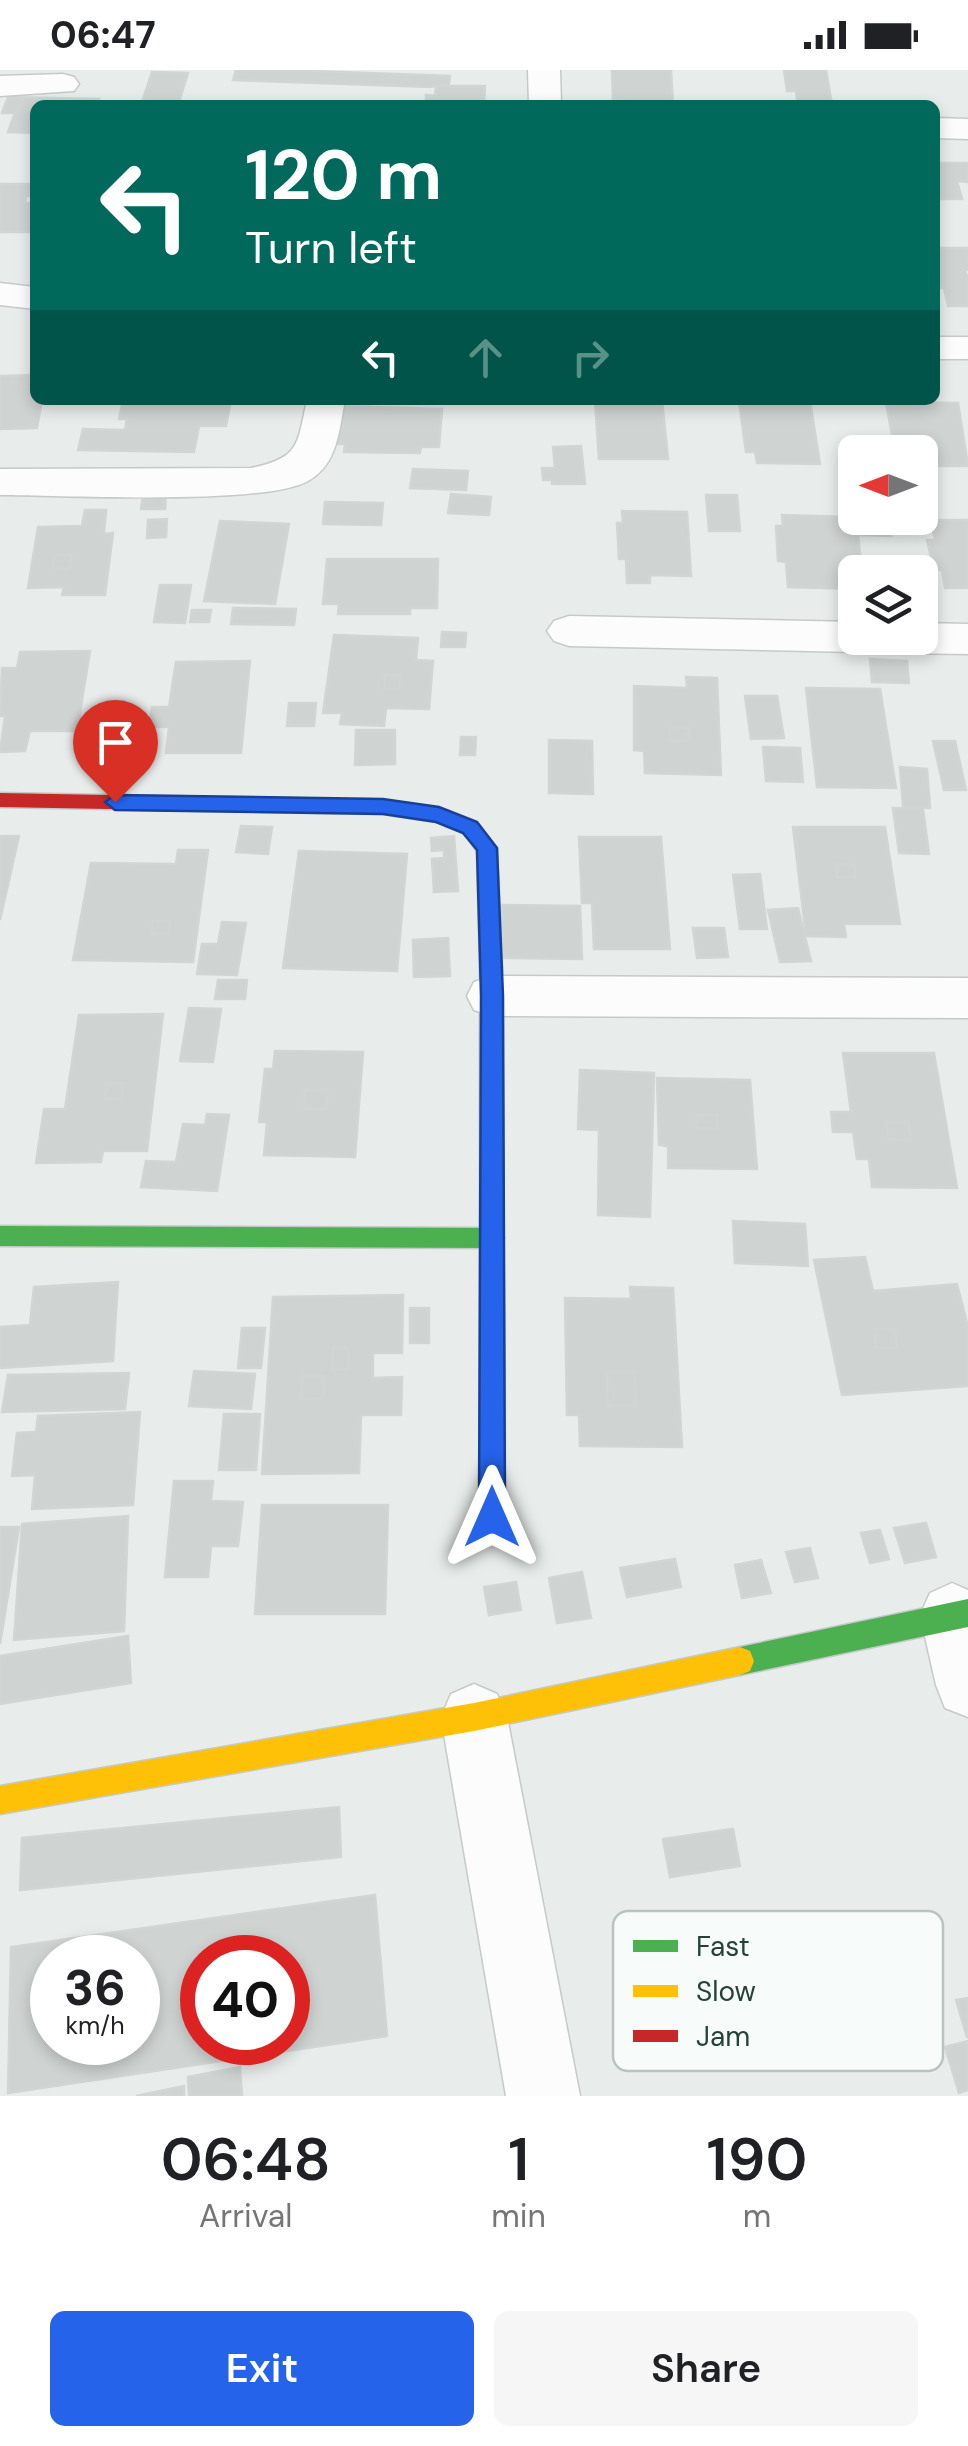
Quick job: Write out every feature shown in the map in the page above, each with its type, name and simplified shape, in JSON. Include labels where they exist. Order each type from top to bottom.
[{"type":"street","points":[[544,70],[546,100]]},
{"type":"street","points":[[0,86],[63,84]]},
{"type":"street","points":[[940,128],[968,129]]},
{"type":"street","points":[[0,294],[30,297]]},
{"type":"street","points":[[940,348],[968,348]]},
{"type":"street","points":[[0,482],[251,480],[294,472],[316,452],[325,405]]},
{"type":"street","points":[[568,631],[838,637]]},
{"type":"street","points":[[938,639],[968,639]]},
{"type":"street","points":[[0,800],[383,807],[439,815],[470,828],[487,848],[492,996],[492,1517]]},
{"type":"street","points":[[492,996],[968,998]]},
{"type":"street","points":[[0,1236],[492,1238]]},
{"type":"street","points":[[0,1800],[474,1717],[960,1614],[968,1684]]},
{"type":"street","points":[[474,1717],[543,2096]]},
{"type":"building","points":[[236,70],[450,76],[449,84],[430,87],[233,80]]},
{"type":"building","points":[[612,70],[671,70],[673,100],[613,99]]},
{"type":"building","points":[[784,70],[826,70],[831,100],[797,100],[796,91],[787,91]]},
{"type":"building","points":[[152,72],[188,73],[180,100],[143,100]]},
{"type":"building","points":[[436,86],[485,86],[484,100],[426,100],[426,95],[435,96]]},
{"type":"building","points":[[8,97],[99,99],[30,100],[30,133],[8,132],[15,113],[2,113]]},
{"type":"building","points":[[940,163],[968,163],[968,182],[957,181],[962,199],[940,199]]},
{"type":"building","points":[[0,184],[30,184],[30,196],[26,196],[25,203],[30,203],[30,232],[0,232]]},
{"type":"building","points":[[940,248],[968,248],[968,270],[964,270],[968,277],[968,306],[948,306],[944,288],[940,288]]},
{"type":"building","points":[[30,375],[30,405],[41,405],[37,428],[0,429],[0,376]]},
{"type":"building","points":[[958,403],[968,466],[938,466],[938,435],[892,435],[887,405]]},
{"type":"building","points":[[122,405],[230,405],[226,426],[199,426],[194,452],[78,450],[83,429],[125,430],[127,419],[119,419]]},
{"type":"building","points":[[595,405],[663,405],[668,459],[599,459]]},
{"type":"building","points":[[740,405],[811,405],[820,464],[757,463],[755,452],[746,452]]},
{"type":"building","points":[[333,406],[442,409],[439,447],[421,447],[420,453],[344,452],[345,444],[328,444]]},
{"type":"building","points":[[581,446],[585,484],[552,484],[552,480],[543,480],[542,468],[555,468],[553,447]]},
{"type":"building","points":[[413,469],[468,471],[466,490],[410,488]]},
{"type":"building","points":[[166,494],[165,509],[141,509],[143,495]]},
{"type":"building","points":[[451,494],[491,497],[489,515],[448,513]]},
{"type":"building","points":[[706,495],[737,495],[740,531],[709,531]]},
{"type":"building","points":[[325,502],[383,503],[381,525],[323,524]]},
{"type":"building","points":[[85,510],[106,510],[104,534],[113,533],[105,595],[62,595],[64,587],[28,588],[38,527],[82,526]],"holes":[[[55,555],[72,555],[70,568],[53,569]]]},
{"type":"building","points":[[622,511],[687,512],[691,576],[650,575],[650,583],[627,583],[626,559],[619,559],[617,523],[623,523]]},
{"type":"building","points":[[782,515],[838,517],[838,535],[858,535],[860,555],[838,555],[838,588],[788,587],[786,562],[778,561],[776,526],[783,526]]},
{"type":"building","points":[[167,519],[166,537],[147,538],[148,520]]},
{"type":"building","points":[[938,520],[968,520],[968,588],[945,588],[942,570],[938,570],[938,555],[930,555],[927,540],[935,540]]},
{"type":"building","points":[[220,521],[289,524],[275,604],[204,601]]},
{"type":"building","points":[[55,555],[72,555],[70,568],[53,569]]},
{"type":"building","points":[[327,559],[438,559],[437,608],[410,608],[410,614],[338,614],[339,604],[323,604]]},
{"type":"building","points":[[160,585],[191,585],[185,623],[154,622]]},
{"type":"building","points":[[233,608],[296,609],[294,625],[231,624]]},
{"type":"building","points":[[192,610],[211,610],[209,622],[190,622]]},
{"type":"building","points":[[442,632],[466,633],[465,647],[441,647]]},
{"type":"building","points":[[334,635],[418,638],[416,660],[433,661],[429,709],[386,708],[384,726],[340,724],[342,713],[323,713]],"holes":[[[385,675],[401,675],[399,689],[384,689]]]},
{"type":"building","points":[[90,651],[77,731],[30,731],[25,751],[0,752],[5,716],[0,716],[2,668],[17,668],[20,652]]},
{"type":"building","points":[[870,659],[907,661],[909,683],[872,682]]},
{"type":"building","points":[[250,661],[241,753],[166,753],[169,727],[149,727],[152,707],[169,707],[176,662]]},
{"type":"building","points":[[385,675],[401,675],[399,689],[384,689]]},
{"type":"building","points":[[686,677],[717,678],[721,775],[645,773],[644,751],[634,750],[634,686],[687,688]],"holes":[[[670,727],[689,728],[689,741],[670,740]]]},
{"type":"building","points":[[806,688],[880,689],[896,788],[817,787]]},
{"type":"building","points":[[745,696],[777,696],[784,738],[751,739]]},
{"type":"building","points":[[289,703],[316,703],[314,726],[287,726]]},
{"type":"building","points":[[670,727],[689,728],[689,741],[670,740]]},
{"type":"building","points":[[356,730],[395,730],[395,764],[355,765]]},
{"type":"building","points":[[461,737],[476,737],[475,755],[460,755]]},
{"type":"building","points":[[549,740],[592,741],[593,794],[549,793]]},
{"type":"building","points":[[933,741],[955,741],[966,790],[944,790]]},
{"type":"building","points":[[763,747],[800,748],[803,782],[766,781]]},
{"type":"building","points":[[900,767],[927,769],[930,808],[903,806]]},
{"type":"building","points":[[893,808],[923,809],[929,854],[899,853]]},
{"type":"building","points":[[241,826],[272,827],[268,854],[236,852]]},
{"type":"building","points":[[793,827],[885,827],[900,924],[844,924],[846,937],[806,936]],"holes":[[[836,864],[854,865],[855,877],[837,877]]]},
{"type":"building","points":[[0,836],[19,836],[0,920]]},
{"type":"building","points":[[454,836],[458,891],[434,892],[432,859],[444,858],[444,850],[432,851],[431,838]]},
{"type":"building","points":[[579,837],[661,837],[670,949],[594,949],[592,903],[582,903]]},
{"type":"building","points":[[178,850],[208,850],[193,962],[73,960],[91,863],[176,864]],"holes":[[[153,921],[170,921],[169,934],[151,934]]]},
{"type":"building","points":[[299,851],[407,854],[397,971],[283,968]]},
{"type":"building","points":[[836,864],[854,865],[855,877],[837,877]]},
{"type":"building","points":[[760,874],[767,929],[740,929],[733,875]]},
{"type":"building","points":[[502,905],[580,906],[582,959],[502,958]]},
{"type":"building","points":[[798,908],[811,961],[780,962],[768,910]]},
{"type":"building","points":[[153,921],[170,921],[169,934],[151,934]]},
{"type":"building","points":[[222,922],[246,923],[237,975],[197,974],[202,944],[218,944]]},
{"type":"building","points":[[693,928],[724,928],[728,957],[697,958]]},
{"type":"building","points":[[448,938],[450,976],[414,977],[413,940]]},
{"type":"building","points":[[218,980],[247,980],[245,999],[215,999]]},
{"type":"building","points":[[189,1008],[221,1009],[213,1062],[180,1061]]},
{"type":"building","points":[[163,1014],[147,1151],[103,1151],[101,1162],[36,1163],[44,1109],[65,1109],[79,1015]],"holes":[[[123,1083],[121,1099],[105,1099],[107,1084]]]},
{"type":"building","points":[[275,1051],[363,1052],[355,1157],[264,1155],[267,1122],[259,1122],[265,1069],[273,1069]],"holes":[[[305,1090],[328,1090],[326,1109],[304,1109]]]},
{"type":"building","points":[[843,1053],[934,1053],[957,1188],[872,1187],[869,1159],[857,1159],[853,1132],[833,1132],[831,1112],[851,1112]],"holes":[[[886,1122],[908,1122],[911,1140],[889,1139]]]},
{"type":"building","points":[[580,1070],[654,1073],[650,1217],[598,1215],[599,1130],[578,1129]]},
{"type":"building","points":[[657,1078],[750,1080],[757,1169],[668,1168],[668,1146],[659,1145]],"holes":[[[696,1115],[717,1115],[718,1129],[697,1128]]]},
{"type":"building","points":[[123,1083],[121,1099],[105,1099],[107,1084]]},
{"type":"building","points":[[305,1090],[328,1090],[326,1109],[304,1109]]},
{"type":"building","points":[[207,1114],[229,1115],[217,1191],[141,1187],[146,1161],[176,1162],[183,1124],[205,1125]]},
{"type":"building","points":[[696,1115],[717,1115],[718,1129],[697,1128]]},
{"type":"building","points":[[886,1122],[908,1122],[911,1140],[889,1139]]},
{"type":"building","points":[[733,1221],[805,1224],[808,1266],[735,1263]]},
{"type":"building","points":[[865,1257],[873,1291],[957,1284],[968,1327],[968,1386],[842,1395],[814,1260]],"holes":[[[875,1329],[895,1330],[897,1348],[876,1347]]]},
{"type":"building","points":[[118,1282],[113,1361],[0,1368],[0,1327],[30,1325],[34,1287]]},
{"type":"building","points":[[630,1287],[673,1288],[682,1447],[580,1446],[579,1415],[567,1415],[565,1298],[631,1299]],"holes":[[[607,1372],[634,1372],[636,1406],[608,1406]]]},
{"type":"building","points":[[403,1295],[402,1353],[373,1353],[373,1378],[402,1377],[401,1415],[361,1415],[359,1473],[262,1474],[273,1297]],"holes":[[[333,1348],[349,1348],[348,1369],[332,1370]],[[302,1376],[324,1376],[324,1398],[301,1399]]]},
{"type":"building","points":[[410,1308],[429,1308],[429,1343],[410,1343]]},
{"type":"building","points":[[242,1328],[265,1328],[261,1368],[238,1368]]},
{"type":"building","points":[[875,1329],[895,1330],[897,1348],[876,1347]]},
{"type":"building","points":[[333,1348],[349,1348],[348,1369],[332,1370]]},
{"type":"building","points":[[194,1371],[255,1374],[251,1409],[189,1406]]},
{"type":"building","points":[[607,1372],[634,1372],[636,1406],[608,1406]]},
{"type":"building","points":[[129,1373],[125,1409],[2,1412],[8,1375]]},
{"type":"building","points":[[302,1376],[324,1376],[324,1398],[301,1399]]},
{"type":"building","points":[[140,1412],[133,1505],[32,1509],[35,1475],[12,1476],[17,1433],[36,1432],[38,1416]]},
{"type":"building","points":[[224,1414],[260,1414],[256,1470],[219,1470]]},
{"type":"building","points":[[174,1481],[213,1481],[211,1501],[243,1502],[238,1546],[211,1546],[208,1577],[165,1577]]},
{"type":"building","points":[[262,1505],[388,1505],[385,1614],[255,1614]]},
{"type":"building","points":[[128,1516],[124,1631],[14,1640],[22,1524]]},
{"type":"building","points":[[926,1523],[936,1557],[905,1563],[894,1528]]},
{"type":"building","points":[[0,1527],[19,1527],[0,1644]]},
{"type":"building","points":[[880,1530],[889,1559],[870,1563],[861,1533]]},
{"type":"building","points":[[810,1548],[818,1578],[795,1582],[786,1552]]},
{"type":"building","points":[[675,1559],[681,1587],[627,1597],[620,1568]]},
{"type":"building","points":[[761,1560],[771,1593],[742,1598],[735,1565]]},
{"type":"building","points":[[582,1572],[591,1618],[557,1623],[549,1578]]},
{"type":"building","points":[[516,1582],[521,1610],[489,1615],[484,1587]]},
{"type":"building","points":[[128,1636],[131,1683],[0,1704],[0,1656]]},
{"type":"building","points":[[339,1807],[341,1857],[20,1890],[22,1838]]},
{"type":"building","points":[[733,1829],[740,1866],[670,1877],[663,1839]]},
{"type":"building","points":[[375,1895],[387,2036],[310,2048],[310,1935],[180,1935],[180,2065],[194,2065],[8,2093],[11,1947],[30,1944],[30,2065],[160,2065],[160,1935],[95,1935]]},
{"type":"building","points":[[968,1998],[968,2037],[967,2037],[956,2000]]},
{"type":"building","points":[[968,2041],[968,2090],[959,2093],[945,2047]]},
{"type":"building","points":[[240,2067],[242,2096],[189,2096],[188,2077]]},
{"type":"building","points":[[184,2086],[184,2096],[136,2096]]},
{"type":"traffic: fast","points":[[0,1236],[492,1238]]},
{"type":"traffic: fast","points":[[492,1345],[492,1517]]},
{"type":"traffic: fast","points":[[740,1661],[968,1613]]},
{"type":"traffic: slow","points":[[491,967],[492,1345]]},
{"type":"traffic: slow","points":[[0,1800],[474,1717],[740,1661]]},
{"type":"traffic: jam","points":[[0,800],[383,807],[439,815],[470,827],[487,849],[491,967]]},
{"type":"route","points":[[115,802],[383,807],[439,815],[470,828],[487,848],[492,996],[492,1517]]}]
